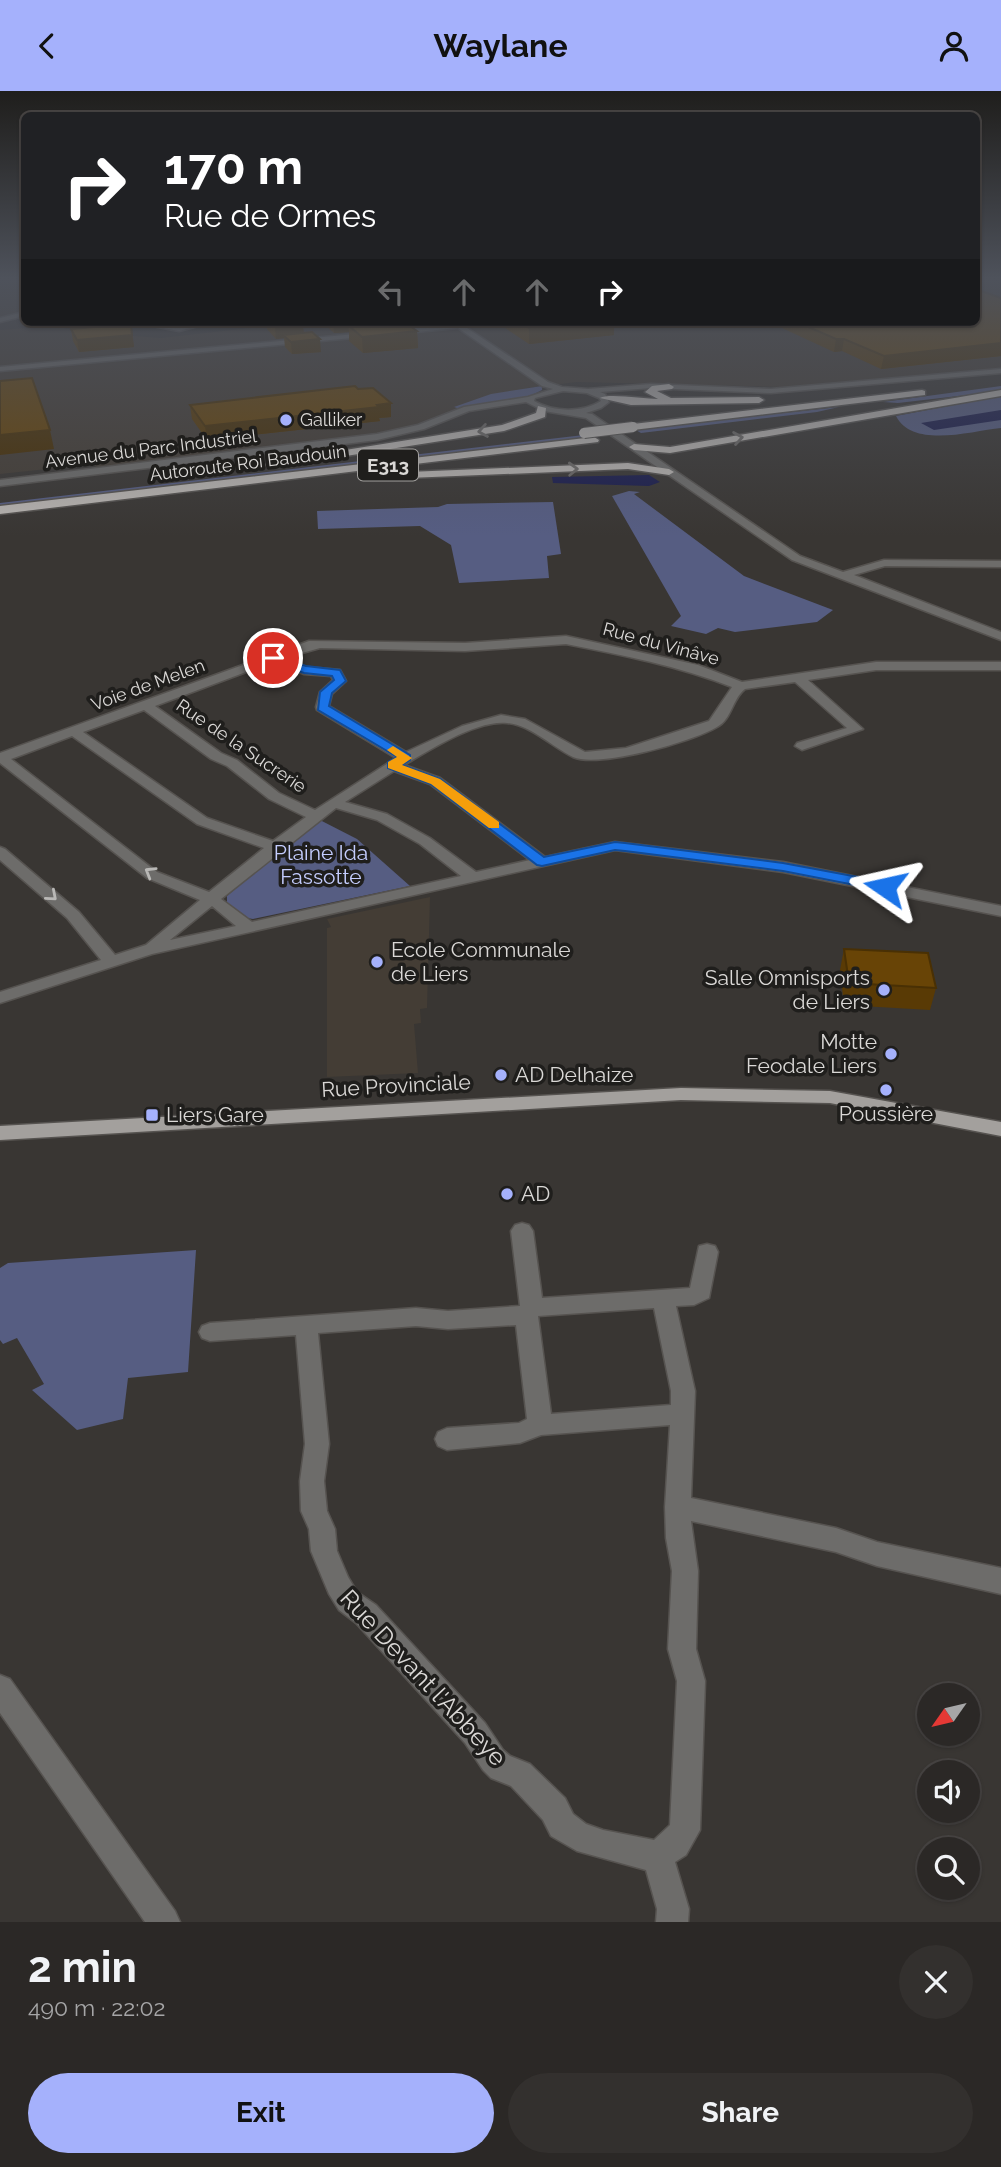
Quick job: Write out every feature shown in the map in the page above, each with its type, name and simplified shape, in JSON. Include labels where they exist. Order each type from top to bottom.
[{"type":"highway","points":[[952,390],[1001,384]]},
{"type":"highway","points":[[669,387],[650,392],[660,398],[690,402]]},
{"type":"highway","name":"Autoroute Roi Baudouin","points":[[0,510],[584,433],[934,392],[690,402]]},
{"type":"highway","points":[[634,447],[670,450],[1001,393]]},
{"type":"highway","name":"Autoroute Roi Baudouin","points":[[0,501],[594,440],[1001,393]]},
{"type":"highway","points":[[604,397],[622,402],[690,402]]},
{"type":"highway","points":[[251,468],[504,428],[541,415],[535,404]]},
{"type":"highway","points":[[628,466],[670,450]]},
{"type":"highway","points":[[184,484],[628,466],[669,472]]},
{"type":"highway","points":[[184,484],[228,471]]},
{"type":"main road","name":"Rue Provinciale","points":[[0,1133],[681,1094],[830,1097],[1001,1129]]},
{"type":"street","points":[[0,369],[36,365]]},
{"type":"street","points":[[514,365],[542,385],[588,391],[669,387],[771,391],[1001,371]]},
{"type":"street","points":[[535,404],[542,385]]},
{"type":"street","points":[[612,389],[604,397],[604,404],[591,413],[634,447],[786,553],[840,576],[925,604],[1001,636]]},
{"type":"street","points":[[588,391],[604,397]]},
{"type":"street","name":"Avenue du Parc Industriel","points":[[0,483],[377,437],[421,427],[453,414],[509,403],[535,404],[591,413]]},
{"type":"street","points":[[840,576],[884,563],[1001,564]]},
{"type":"street","name":"Rue du Vinâve","points":[[309,645],[465,647],[566,640],[643,655],[741,686],[876,666],[1001,666]]},
{"type":"street","name":"Voie de Melen","points":[[1,758],[309,645]]},
{"type":"street","points":[[273,658],[304,670],[336,673],[340,681],[326,692],[322,708],[406,758]]},
{"type":"street","points":[[798,678],[856,729],[802,746]]},
{"type":"street","points":[[148,950],[333,803],[392,765],[448,735],[506,718],[519,722],[581,756],[598,758],[714,724],[722,717],[730,694],[741,686]]},
{"type":"street","name":"Rue de la Sucrerie","points":[[146,705],[216,756],[250,776],[274,796],[316,816]]},
{"type":"street","points":[[74,731],[202,821],[275,847]]},
{"type":"street","points":[[1,758],[152,875],[212,899],[248,927]]},
{"type":"street","points":[[392,765],[435,782],[542,862]]},
{"type":"street","points":[[333,803],[382,817],[425,841],[473,877]]},
{"type":"street","points":[[0,998],[148,950],[615,846],[783,867],[1001,911]]},
{"type":"street","points":[[0,852],[74,915],[112,962]]},
{"type":"street","points":[[522,1231],[540,1425]]},
{"type":"street","points":[[210,1332],[416,1317],[448,1320],[694,1296],[701,1291],[707,1252]]},
{"type":"street","points":[[663,1299],[683,1391],[678,1507],[679,1538],[685,1571],[682,1649],[691,1681],[685,1830],[675,1844],[659,1856],[673,1909],[672,1922]]},
{"type":"street","name":"Rue Devant l'Abbeye","points":[[306,1325],[317,1444],[312,1481],[314,1511],[322,1529],[324,1551],[330,1568],[348,1601],[366,1614],[400,1650],[408,1663],[475,1733],[501,1767],[520,1774],[554,1809],[562,1825],[577,1836],[603,1845],[659,1856]]},
{"type":"street","points":[[447,1439],[520,1433],[540,1425],[682,1414]]},
{"type":"street","points":[[678,1507],[836,1540],[877,1554],[1001,1581]]},
{"type":"street","points":[[0,1689],[164,1922]]},
{"type":"shaded area","points":[[0,365],[1001,365],[1001,368],[782,387],[577,382],[527,388],[460,409],[403,431],[97,468],[95,465],[85,465],[0,474]]},
{"type":"shaded area","points":[[1001,410],[1001,420],[934,430],[921,423]]},
{"type":"shaded area","points":[[649,475],[660,482],[649,486],[553,483],[552,477]]},
{"type":"shaded area","name":"Ecole Communale de Liers","points":[[430,897],[427,1008],[420,1009],[421,1023],[414,1024],[418,1073],[327,1077],[327,928],[331,927],[327,919]]},
{"type":"green space","points":[[542,386],[542,390],[522,400],[460,409],[454,407],[491,394]]},
{"type":"green space","points":[[1001,386],[1001,391],[898,403],[883,402]]},
{"type":"green space","points":[[1001,396],[1001,428],[944,436],[929,435],[904,426],[896,416]]},
{"type":"green space","points":[[839,407],[641,433],[634,429]]},
{"type":"green space","points":[[584,435],[590,439],[0,508],[0,503]]},
{"type":"green space","points":[[629,491],[640,492],[634,494],[744,576],[833,610],[817,622],[735,632],[718,628],[706,634],[671,626],[681,616],[612,496]]},
{"type":"green space","points":[[553,502],[561,554],[547,556],[549,578],[459,583],[451,545],[420,526],[318,529],[317,511]]},
{"type":"green space","name":"Plaine Ida Fassotte","points":[[316,818],[357,839],[410,886],[253,919],[247,918],[227,904],[227,896]]},
{"type":"green space","points":[[196,1250],[188,1372],[128,1378],[123,1419],[77,1430],[32,1390],[44,1384],[17,1338],[3,1344],[0,1340],[0,1268],[8,1263]]},
{"type":"building","points":[[32,378],[50,430],[0,435],[0,381]]},
{"type":"building","points":[[355,386],[358,389],[373,388],[391,403],[377,405],[379,407],[205,426],[190,405]]},
{"type":"building","points":[[844,949],[928,953],[936,988],[849,983]]},
{"type":"slow traffic","points":[[393,750],[406,758],[392,765],[435,782],[494,825]]},
{"type":"place","name":"Galliker","points":[[286,420]]},
{"type":"place","name":"Ecole Communale de Liers","points":[[377,962]]},
{"type":"place","name":"Salle Omnisports de Liers","points":[[884,990]]},
{"type":"place","name":"Motte Feodale Liers","points":[[891,1054]]},
{"type":"place","name":"AD Delhaize","points":[[501,1075]]},
{"type":"place","name":"Poussière","points":[[886,1090]]},
{"type":"place","name":"Liers Gare","points":[[152,1115]]},
{"type":"place","name":"AD","points":[[507,1194]]},
{"type":"route","points":[[273,658],[304,670],[322,669],[339,675],[340,681],[326,692],[322,708],[406,758],[392,765],[435,782],[542,862],[615,846],[783,867],[885,887]]}]
